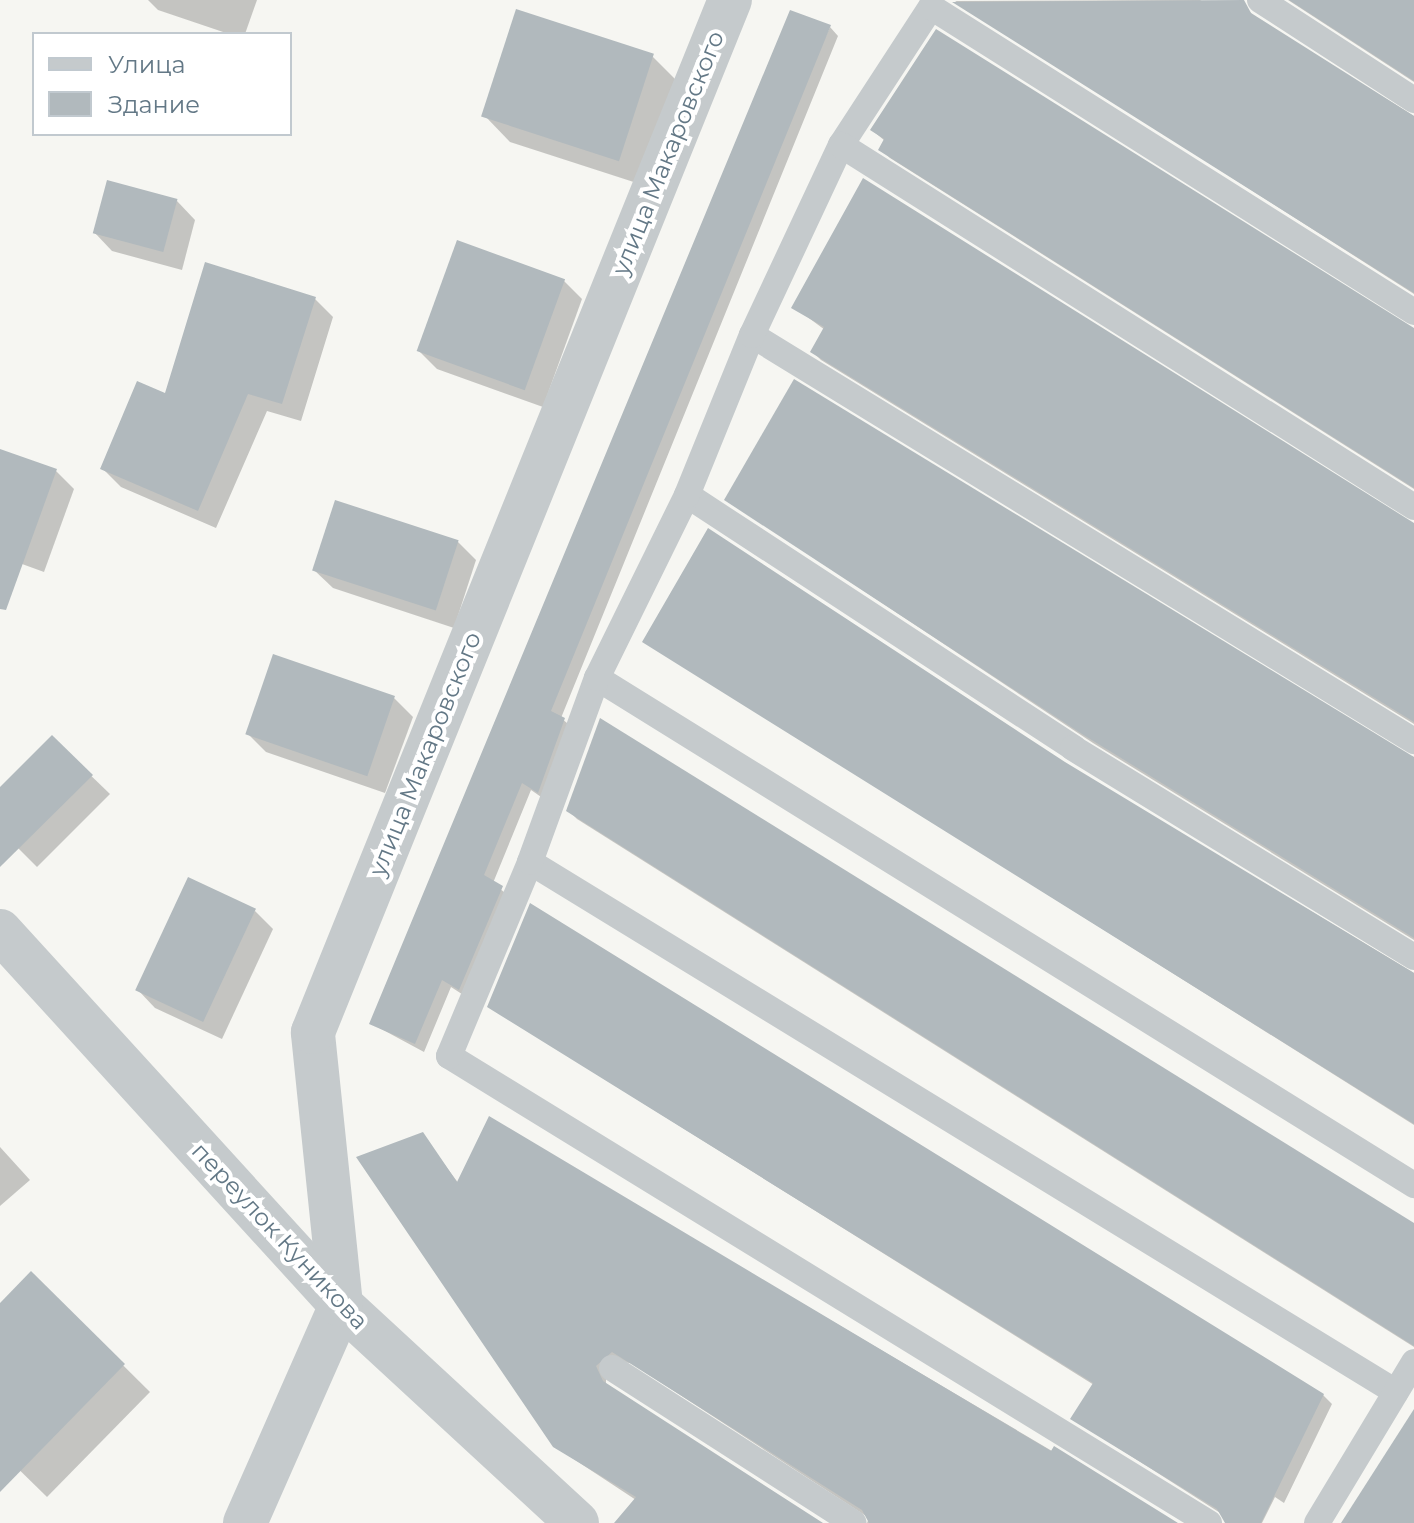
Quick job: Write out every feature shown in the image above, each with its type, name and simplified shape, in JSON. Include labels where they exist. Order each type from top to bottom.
[{"type":"street","name":"улица Макаровского","points":[[245,1523],[341,1305],[313,1032],[730,0]]},
{"type":"street","name":"переулок Куникова","points":[[0,931],[341,1305],[577,1523]]},
{"type":"lane","points":[[1260,0],[1414,100]]},
{"type":"lane","points":[[1209,1523],[449,1056],[530,862],[597,678],[687,495],[752,335],[841,145],[931,7],[1414,312]]},
{"type":"lane","points":[[841,145],[1414,507]]},
{"type":"lane","points":[[752,335],[1414,741]]},
{"type":"lane","points":[[687,495],[1073,748],[1414,957]]},
{"type":"lane","points":[[597,678],[1414,1185]]},
{"type":"lane","points":[[530,862],[1396,1392]]},
{"type":"lane","points":[[1317,1523],[1414,1362]]},
{"type":"lane","points":[[612,1368],[853,1523]]},
{"type":"building","points":[[1244,0],[1251,13],[1414,116],[1414,293],[952,2]]},
{"type":"building","points":[[1289,0],[1414,0],[1414,81]]},
{"type":"building","points":[[516,9],[654,54],[619,161],[481,116]]},
{"type":"building","points":[[790,10],[831,25],[551,711],[565,718],[538,793],[522,783],[484,875],[503,886],[459,990],[442,980],[415,1044],[369,1024]]},
{"type":"building","points":[[936,29],[1414,328],[1414,488],[878,150],[884,139],[870,130]]},
{"type":"building","points":[[863,178],[1414,523],[1414,722],[810,352],[824,327],[791,308]]},
{"type":"building","points":[[107,180],[178,199],[163,252],[93,233]]},
{"type":"building","points":[[457,240],[565,279],[525,390],[417,351]]},
{"type":"building","points":[[205,262],[316,297],[282,404],[248,394],[198,511],[100,469],[137,381],[165,393]]},
{"type":"building","points":[[794,379],[1414,757],[1414,938],[1082,734],[724,500]]},
{"type":"building","points":[[0,449],[57,469],[6,610],[0,609]]},
{"type":"building","points":[[335,500],[459,540],[436,611],[312,570]]},
{"type":"building","points":[[708,528],[1065,762],[1414,973],[1414,1124],[642,642]]},
{"type":"building","points":[[273,654],[395,696],[367,776],[245,734]]},
{"type":"building","points":[[600,718],[1414,1223],[1414,1346],[566,811]]},
{"type":"building","points":[[52,735],[93,775],[0,867],[0,787]]},
{"type":"building","points":[[188,877],[256,909],[203,1022],[135,990]]},
{"type":"building","points":[[530,903],[1324,1394],[1261,1523],[1225,1523],[1217,1509],[1070,1419],[1093,1383],[487,1007]]},
{"type":"building","points":[[489,1116],[1051,1451],[1054,1446],[1178,1523],[869,1523],[862,1510],[612,1352],[596,1366],[603,1381],[823,1523],[614,1523],[636,1497],[553,1447],[356,1157],[423,1132],[457,1182]]},
{"type":"building","points":[[31,1271],[125,1364],[0,1492],[0,1303]]},
{"type":"building","points":[[1414,1409],[1414,1523],[1341,1523]]}]
